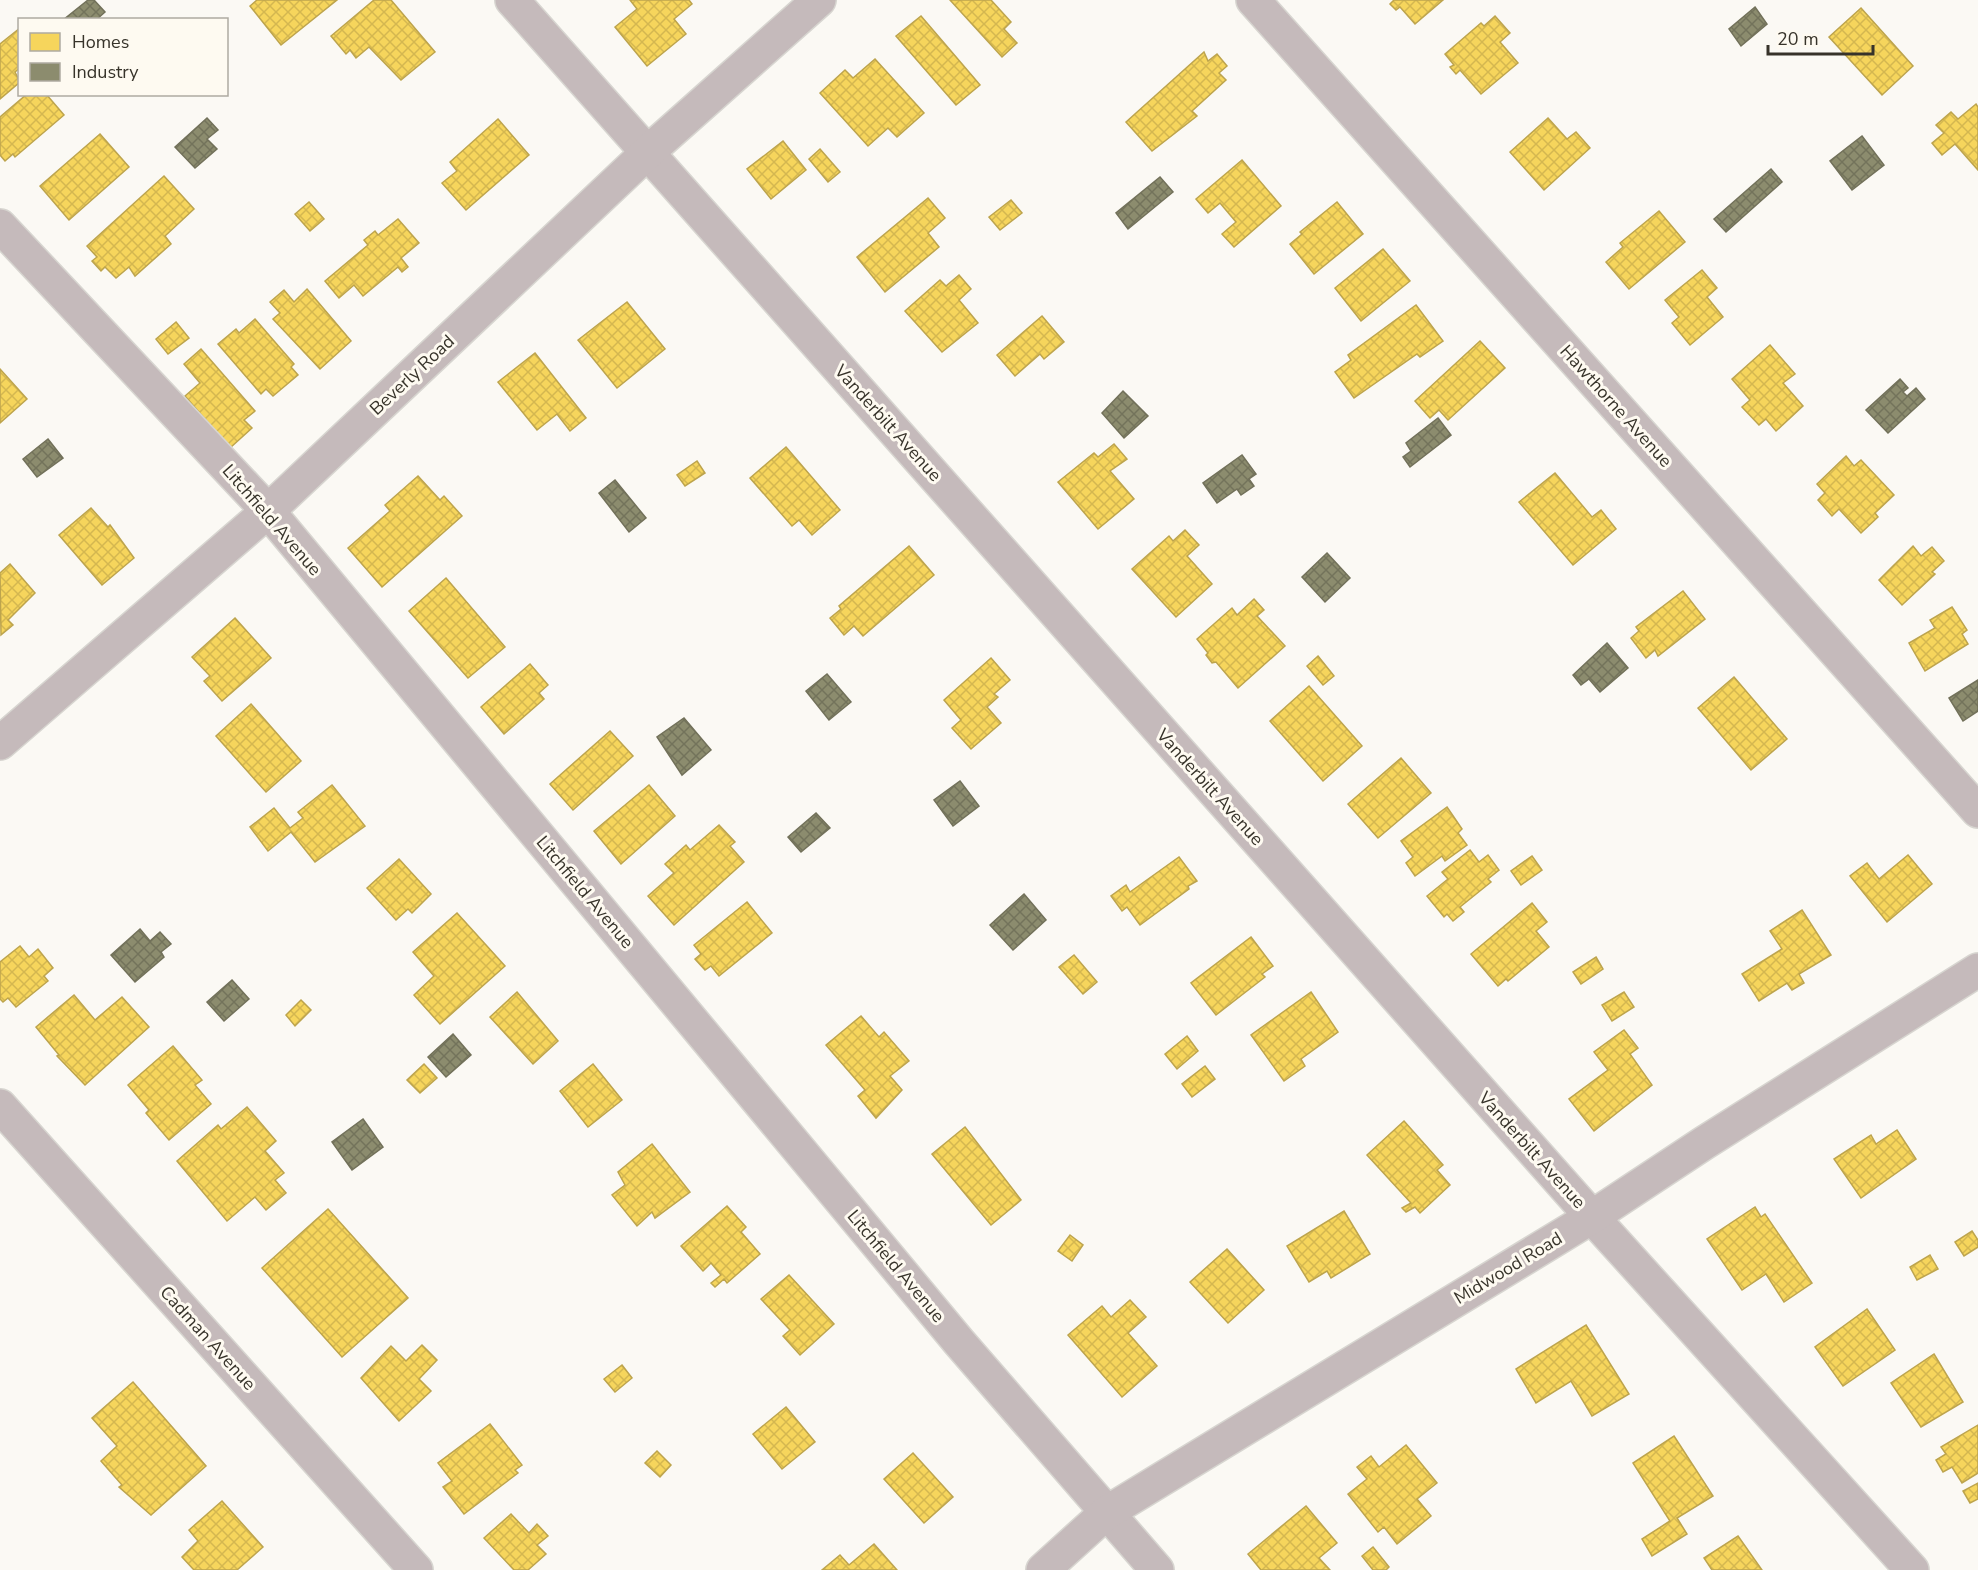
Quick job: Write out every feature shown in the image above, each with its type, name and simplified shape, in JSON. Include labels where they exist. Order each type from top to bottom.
[{"type":"street","name":"Vanderbilt Avenue","points":[[512,0],[1592,1217],[1912,1570]]},
{"type":"street","name":"Beverly Road","points":[[0,743],[268,512],[648,152],[819,0]]},
{"type":"street","name":"Hawthorne Avenue","points":[[1254,0],[1978,811]]},
{"type":"street","name":"Litchfield Avenue","points":[[0,226],[268,512],[959,1342],[1157,1570]]},
{"type":"street","name":"Midwood Road","points":[[1043,1570],[1106,1513],[1592,1217],[1704,1143],[1978,970]]},
{"type":"street","name":"Cadman Avenue","points":[[0,1106],[416,1570]]},
{"type":"building: Homes","points":[[257,0],[337,0],[281,45],[250,6]]},
{"type":"building: Homes","points":[[374,0],[391,0],[435,52],[401,80],[369,47],[356,58],[350,50],[346,54],[331,36]]},
{"type":"building: Homes","points":[[630,0],[689,0],[692,4],[674,19],[686,34],[647,66],[615,27],[637,9]]},
{"type":"building: Homes","points":[[950,0],[991,0],[1011,22],[1004,29],[1017,43],[1002,57]]},
{"type":"building: Homes","points":[[1394,0],[1443,0],[1415,24],[1400,7],[1396,10],[1390,4]]},
{"type":"building: Homes","points":[[1861,8],[1913,66],[1882,95],[1829,37]]},
{"type":"building: Homes","points":[[921,16],[980,85],[956,105],[896,36]]},
{"type":"building: Homes","points":[[1495,16],[1510,33],[1500,42],[1518,63],[1481,94],[1460,70],[1456,74],[1450,67],[1454,65],[1445,54],[1481,23],[1484,26]]},
{"type":"building: Homes","points":[[18,30],[18,70],[15,72],[18,84],[0,99],[0,44]]},
{"type":"building: Homes","points":[[1204,52],[1208,61],[1217,54],[1227,66],[1219,73],[1226,80],[1192,111],[1197,116],[1152,151],[1126,122]]},
{"type":"building: Homes","points":[[875,59],[924,113],[897,137],[888,128],[868,146],[820,93],[845,70],[853,78]]},
{"type":"building: Homes","points":[[25,96],[48,96],[64,115],[15,157],[13,154],[5,161],[0,155],[0,117]]},
{"type":"building: Homes","points":[[1976,104],[1978,107],[1978,170],[1955,144],[1942,155],[1932,143],[1944,133],[1936,125],[1951,112],[1958,119]]},
{"type":"building: Homes","points":[[1548,118],[1567,139],[1576,132],[1590,148],[1544,190],[1510,152]]},
{"type":"building: Homes","points":[[498,119],[529,155],[466,210],[442,183],[457,171],[450,162]]},
{"type":"building: Homes","points":[[100,134],[129,167],[69,220],[40,186]]},
{"type":"building: Homes","points":[[783,141],[806,170],[771,199],[747,169]]},
{"type":"building: Homes","points":[[820,149],[840,172],[828,182],[809,159]]},
{"type":"building: Homes","points":[[1242,160],[1281,206],[1234,247],[1222,234],[1236,222],[1220,203],[1208,213],[1196,199]]},
{"type":"building: Homes","points":[[164,176],[194,209],[165,236],[171,244],[135,276],[129,267],[116,278],[105,267],[101,271],[92,261],[97,257],[87,246]]},
{"type":"building: Homes","points":[[928,198],[945,218],[928,233],[939,247],[885,292],[857,257]]},
{"type":"building: Homes","points":[[1011,200],[1022,213],[1000,230],[989,217]]},
{"type":"building: Homes","points":[[309,202],[324,219],[310,231],[295,214]]},
{"type":"building: Homes","points":[[1337,202],[1363,234],[1314,274],[1290,244],[1302,234],[1300,232]]},
{"type":"building: Homes","points":[[1659,211],[1685,242],[1629,289],[1606,262],[1623,247],[1620,243]]},
{"type":"building: Homes","points":[[398,219],[419,243],[401,258],[408,267],[402,272],[398,267],[363,296],[354,285],[339,298],[325,281],[368,245],[364,240],[375,231],[378,235]]},
{"type":"building: Homes","points":[[1383,249],[1410,281],[1361,321],[1335,288]]},
{"type":"building: Homes","points":[[1702,270],[1717,288],[1707,297],[1723,317],[1690,345],[1672,323],[1679,317],[1665,300]]},
{"type":"building: Homes","points":[[959,275],[971,289],[959,300],[978,323],[942,352],[905,311],[940,280],[946,286]]},
{"type":"building: Homes","points":[[307,289],[351,341],[320,369],[273,319],[280,313],[270,302],[284,290],[294,302]]},
{"type":"building: Homes","points":[[627,302],[665,349],[617,388],[578,340]]},
{"type":"building: Homes","points":[[1416,305],[1443,341],[1420,357],[1417,354],[1354,398],[1335,372],[1351,360],[1348,355]]},
{"type":"building: Homes","points":[[1042,316],[1064,342],[1044,359],[1040,354],[1015,376],[997,355]]},
{"type":"building: Homes","points":[[255,319],[294,364],[291,367],[298,375],[273,396],[266,389],[261,394],[218,344],[236,329],[239,333]]},
{"type":"building: Homes","points":[[176,322],[189,338],[168,354],[156,339]]},
{"type":"building: Homes","points":[[1480,341],[1505,368],[1448,420],[1439,410],[1430,418],[1415,401]]},
{"type":"building: Homes","points":[[1770,345],[1795,374],[1783,383],[1803,406],[1776,431],[1766,419],[1759,425],[1742,407],[1750,400],[1732,379]]},
{"type":"building: Homes","points":[[201,349],[255,411],[244,420],[252,428],[230,448],[185,396],[200,383],[184,364]]},
{"type":"building: Homes","points":[[535,353],[586,418],[570,431],[557,414],[537,430],[498,382]]},
{"type":"building: Homes","points":[[0,369],[27,399],[0,423]]},
{"type":"building: Homes","points":[[1114,444],[1127,459],[1110,471],[1134,499],[1098,529],[1058,482],[1094,453],[1098,457]]},
{"type":"building: Homes","points":[[786,447],[840,510],[812,535],[799,520],[792,526],[750,478]]},
{"type":"building: Homes","points":[[1846,456],[1854,466],[1861,460],[1894,495],[1875,513],[1878,517],[1861,533],[1839,509],[1832,516],[1818,500],[1825,493],[1817,484]]},
{"type":"building: Homes","points":[[697,461],[705,473],[685,486],[677,475]]},
{"type":"building: Homes","points":[[1555,473],[1592,517],[1601,510],[1616,529],[1573,565],[1519,502]]},
{"type":"building: Homes","points":[[418,476],[440,500],[444,496],[462,516],[382,587],[348,548],[390,511],[385,505]]},
{"type":"building: Homes","points":[[91,508],[108,527],[110,525],[134,558],[102,585],[59,535]]},
{"type":"building: Homes","points":[[1185,530],[1199,545],[1187,556],[1212,584],[1176,617],[1132,569],[1169,536],[1173,541]]},
{"type":"building: Homes","points":[[909,546],[934,575],[863,636],[854,626],[844,635],[830,618],[841,609],[839,606]]},
{"type":"building: Homes","points":[[1913,546],[1921,556],[1932,547],[1944,561],[1932,572],[1935,574],[1902,605],[1879,580]]},
{"type":"building: Homes","points":[[10,564],[35,593],[8,620],[13,625],[1,635],[0,573]]},
{"type":"building: Homes","points":[[446,578],[505,647],[468,678],[409,611]]},
{"type":"building: Homes","points":[[1683,591],[1705,619],[1658,656],[1655,650],[1646,658],[1631,638],[1639,631],[1636,627]]},
{"type":"building: Homes","points":[[1254,599],[1264,610],[1257,616],[1285,646],[1238,688],[1216,662],[1212,663],[1206,655],[1208,653],[1197,639],[1232,608],[1237,615]]},
{"type":"building: Homes","points":[[1952,607],[1967,630],[1962,634],[1968,644],[1925,671],[1909,643],[1935,628],[1930,620]]},
{"type":"building: Homes","points":[[235,618],[271,658],[222,701],[204,681],[210,676],[192,657]]},
{"type":"building: Homes","points":[[1318,656],[1334,676],[1323,685],[1307,666]]},
{"type":"building: Homes","points":[[991,658],[1010,680],[994,694],[998,697],[987,707],[1001,723],[971,749],[952,728],[961,720],[944,700]]},
{"type":"building: Homes","points":[[530,664],[548,685],[539,693],[544,699],[504,734],[481,707]]},
{"type":"building: Homes","points":[[1734,677],[1787,739],[1751,770],[1698,708]]},
{"type":"building: Homes","points":[[1309,686],[1362,746],[1323,781],[1270,721]]},
{"type":"building: Homes","points":[[251,704],[301,761],[266,792],[216,736]]},
{"type":"building: Homes","points":[[610,731],[633,756],[573,810],[550,784]]},
{"type":"building: Homes","points":[[1401,758],[1431,793],[1378,838],[1348,804]]},
{"type":"building: Homes","points":[[332,785],[365,826],[315,862],[291,832],[268,851],[250,827],[274,808],[290,828],[303,818],[298,812]]},
{"type":"building: Homes","points":[[649,785],[675,816],[621,864],[594,831]]},
{"type":"building: Homes","points":[[1447,807],[1462,829],[1458,833],[1467,845],[1445,861],[1442,856],[1415,876],[1406,863],[1413,857],[1401,841]]},
{"type":"building: Homes","points":[[719,825],[735,842],[730,846],[744,862],[674,925],[648,896],[674,873],[665,864],[686,845],[690,850]]},
{"type":"building: Homes","points":[[1470,850],[1479,862],[1488,855],[1499,870],[1488,879],[1491,882],[1460,907],[1464,912],[1453,921],[1447,914],[1444,917],[1427,896],[1448,879],[1442,872]]},
{"type":"building: Homes","points":[[1908,855],[1932,884],[1887,922],[1850,876],[1867,863],[1879,879]]},
{"type":"building: Homes","points":[[1532,856],[1542,870],[1521,885],[1511,871]]},
{"type":"building: Homes","points":[[1179,857],[1197,881],[1188,886],[1189,889],[1140,925],[1127,907],[1122,911],[1111,896],[1126,885],[1130,892]]},
{"type":"building: Homes","points":[[399,859],[431,894],[412,913],[408,909],[396,920],[367,888]]},
{"type":"building: Homes","points":[[747,902],[772,933],[719,976],[711,966],[705,970],[695,959],[701,954],[694,945]]},
{"type":"building: Homes","points":[[1532,903],[1547,922],[1536,931],[1549,947],[1508,981],[1506,979],[1498,986],[1471,954]]},
{"type":"building: Homes","points":[[1802,910],[1831,955],[1799,974],[1804,983],[1792,990],[1787,983],[1759,1001],[1742,974],[1782,949],[1770,931]]},
{"type":"building: Homes","points":[[457,913],[505,966],[440,1024],[414,995],[434,976],[413,952]]},
{"type":"building: Homes","points":[[1251,937],[1273,966],[1262,974],[1265,977],[1216,1015],[1191,983]]},
{"type":"building: Homes","points":[[20,946],[29,957],[38,949],[53,968],[44,976],[48,981],[16,1007],[8,998],[3,1002],[0,999],[0,962]]},
{"type":"building: Homes","points":[[1074,955],[1097,982],[1083,994],[1059,967]]},
{"type":"building: Homes","points":[[1596,957],[1603,969],[1581,984],[1573,972]]},
{"type":"building: Homes","points":[[517,992],[558,1041],[533,1064],[490,1017]]},
{"type":"building: Homes","points":[[1311,992],[1338,1032],[1301,1059],[1305,1066],[1284,1081],[1251,1035]]},
{"type":"building: Homes","points":[[1624,992],[1634,1007],[1612,1021],[1602,1005]]},
{"type":"building: Homes","points":[[74,995],[95,1020],[122,997],[149,1027],[85,1085],[57,1056],[59,1055],[36,1027]]},
{"type":"building: Homes","points":[[301,1000],[311,1010],[295,1026],[286,1015]]},
{"type":"building: Homes","points":[[861,1016],[879,1037],[884,1032],[909,1061],[890,1076],[902,1090],[876,1118],[858,1096],[865,1090],[826,1045]]},
{"type":"building: Homes","points":[[1624,1030],[1638,1048],[1630,1054],[1652,1085],[1594,1131],[1569,1099],[1608,1070],[1594,1052]]},
{"type":"building: Homes","points":[[1187,1036],[1198,1051],[1177,1069],[1165,1054]]},
{"type":"building: Homes","points":[[173,1046],[202,1080],[195,1085],[211,1104],[169,1140],[146,1113],[149,1110],[128,1085]]},
{"type":"building: Homes","points":[[424,1064],[437,1078],[420,1093],[407,1080]]},
{"type":"building: Homes","points":[[593,1064],[622,1100],[588,1127],[560,1091]]},
{"type":"building: Homes","points":[[1205,1066],[1215,1079],[1192,1097],[1182,1084]]},
{"type":"building: Homes","points":[[247,1107],[276,1141],[265,1151],[284,1173],[275,1180],[286,1193],[266,1210],[255,1197],[227,1221],[177,1161],[218,1125],[221,1129]]},
{"type":"building: Homes","points":[[1404,1121],[1443,1165],[1437,1170],[1450,1185],[1420,1213],[1415,1207],[1406,1212],[1402,1208],[1411,1203],[1367,1155]]},
{"type":"building: Homes","points":[[965,1127],[1021,1200],[991,1225],[932,1154]]},
{"type":"building: Homes","points":[[1897,1130],[1916,1159],[1861,1198],[1834,1159],[1871,1135],[1876,1144]]},
{"type":"building: Homes","points":[[652,1144],[690,1192],[655,1218],[652,1212],[637,1226],[612,1195],[625,1185],[618,1172]]},
{"type":"building: Homes","points":[[727,1206],[746,1227],[741,1232],[760,1254],[727,1283],[724,1279],[715,1287],[711,1283],[721,1275],[711,1263],[703,1271],[681,1246]]},
{"type":"building: Homes","points":[[1755,1207],[1761,1217],[1765,1214],[1812,1283],[1784,1302],[1766,1274],[1742,1290],[1707,1239]]},
{"type":"building: Homes","points":[[328,1209],[408,1298],[342,1357],[262,1268]]},
{"type":"building: Homes","points":[[1344,1211],[1370,1254],[1331,1278],[1327,1271],[1309,1282],[1287,1246]]},
{"type":"building: Homes","points":[[1972,1231],[1978,1240],[1978,1247],[1964,1256],[1955,1242]]},
{"type":"building: Homes","points":[[1070,1235],[1083,1245],[1072,1261],[1058,1251]]},
{"type":"building: Homes","points":[[1227,1249],[1264,1290],[1228,1323],[1190,1282]]},
{"type":"building: Homes","points":[[1930,1255],[1938,1269],[1917,1280],[1910,1267]]},
{"type":"building: Homes","points":[[789,1275],[834,1324],[800,1355],[783,1336],[790,1330],[761,1299]]},
{"type":"building: Homes","points":[[1130,1300],[1146,1317],[1128,1333],[1157,1366],[1122,1397],[1068,1335],[1102,1306],[1111,1317]]},
{"type":"building: Homes","points":[[1867,1309],[1895,1350],[1843,1386],[1815,1347]]},
{"type":"building: Homes","points":[[1586,1325],[1629,1394],[1592,1416],[1571,1381],[1536,1403],[1516,1369]]},
{"type":"building: Homes","points":[[422,1345],[437,1360],[419,1379],[431,1391],[399,1421],[361,1378],[391,1346],[406,1361]]},
{"type":"building: Homes","points":[[1934,1354],[1963,1402],[1921,1427],[1891,1383]]},
{"type":"building: Homes","points":[[622,1365],[632,1378],[615,1392],[604,1379]]},
{"type":"building: Homes","points":[[133,1382],[206,1466],[151,1515],[119,1487],[122,1485],[101,1461],[117,1446],[92,1418]]},
{"type":"building: Homes","points":[[786,1407],[815,1442],[782,1469],[753,1434]]},
{"type":"building: Homes","points":[[490,1424],[522,1465],[515,1470],[518,1473],[464,1514],[443,1487],[452,1481],[438,1463]]},
{"type":"building: Homes","points":[[1978,1425],[1978,1473],[1962,1483],[1952,1467],[1943,1472],[1936,1460],[1946,1454],[1941,1447]]},
{"type":"building: Homes","points":[[1674,1436],[1713,1496],[1677,1518],[1687,1534],[1652,1556],[1642,1539],[1670,1521],[1633,1463]]},
{"type":"building: Homes","points":[[1406,1445],[1437,1483],[1417,1499],[1431,1516],[1397,1544],[1384,1527],[1378,1532],[1348,1494],[1367,1479],[1357,1467],[1371,1456],[1379,1467]]},
{"type":"building: Homes","points":[[657,1451],[671,1465],[660,1477],[645,1463]]},
{"type":"building: Homes","points":[[913,1453],[953,1497],[924,1523],[884,1479]]},
{"type":"building: Homes","points":[[1978,1483],[1978,1499],[1970,1503],[1963,1491]]},
{"type":"building: Homes","points":[[222,1501],[263,1547],[237,1570],[194,1570],[182,1557],[198,1541],[189,1530]]},
{"type":"building: Homes","points":[[1306,1506],[1337,1543],[1319,1558],[1330,1570],[1261,1570],[1248,1554]]},
{"type":"building: Homes","points":[[511,1514],[529,1533],[537,1524],[548,1536],[537,1545],[546,1554],[528,1570],[514,1570],[484,1538]]},
{"type":"building: Homes","points":[[1738,1536],[1762,1570],[1712,1570],[1704,1558]]},
{"type":"building: Homes","points":[[874,1544],[897,1570],[822,1570],[840,1555],[849,1565]]},
{"type":"building: Homes","points":[[1373,1547],[1389,1567],[1386,1570],[1373,1570],[1362,1556]]},
{"type":"building: Industry","points":[[88,0],[94,0],[105,12],[98,18],[66,18]]},
{"type":"building: Industry","points":[[1755,7],[1767,24],[1741,46],[1729,29]]},
{"type":"building: Industry","points":[[207,118],[218,130],[207,139],[217,149],[195,168],[175,147]]},
{"type":"building: Industry","points":[[1862,136],[1884,165],[1852,190],[1830,161]]},
{"type":"building: Industry","points":[[1771,169],[1782,182],[1726,232],[1714,219]]},
{"type":"building: Industry","points":[[1160,177],[1173,192],[1128,229],[1116,213]]},
{"type":"building: Industry","points":[[1900,379],[1908,388],[1903,392],[1907,396],[1916,388],[1925,399],[1888,433],[1866,410]]},
{"type":"building: Industry","points":[[1123,391],[1148,416],[1124,438],[1102,413]]},
{"type":"building: Industry","points":[[1438,418],[1451,435],[1410,467],[1403,457],[1411,451],[1406,443]]},
{"type":"building: Industry","points":[[48,439],[63,458],[37,477],[23,459]]},
{"type":"building: Industry","points":[[1242,455],[1256,474],[1249,479],[1254,486],[1241,495],[1237,489],[1217,503],[1203,483]]},
{"type":"building: Industry","points":[[615,480],[646,518],[629,532],[599,493]]},
{"type":"building: Industry","points":[[1327,553],[1350,578],[1325,602],[1302,577]]},
{"type":"building: Industry","points":[[1607,643],[1628,668],[1600,692],[1589,679],[1581,685],[1573,675]]},
{"type":"building: Industry","points":[[827,674],[851,702],[829,720],[806,691]]},
{"type":"building: Industry","points":[[1978,680],[1978,711],[1963,721],[1949,698]]},
{"type":"building: Industry","points":[[684,718],[711,750],[682,775],[657,737]]},
{"type":"building: Industry","points":[[960,781],[979,806],[953,826],[934,800]]},
{"type":"building: Industry","points":[[816,813],[830,828],[801,852],[788,837]]},
{"type":"building: Industry","points":[[1024,894],[1046,920],[1013,950],[990,925]]},
{"type":"building: Industry","points":[[140,929],[150,941],[160,932],[171,944],[161,952],[164,957],[135,982],[111,955]]},
{"type":"building: Industry","points":[[232,980],[249,999],[224,1021],[207,1002]]},
{"type":"building: Industry","points":[[453,1034],[471,1055],[446,1077],[428,1057]]},
{"type":"building: Industry","points":[[363,1119],[383,1147],[352,1170],[332,1142]]}]
